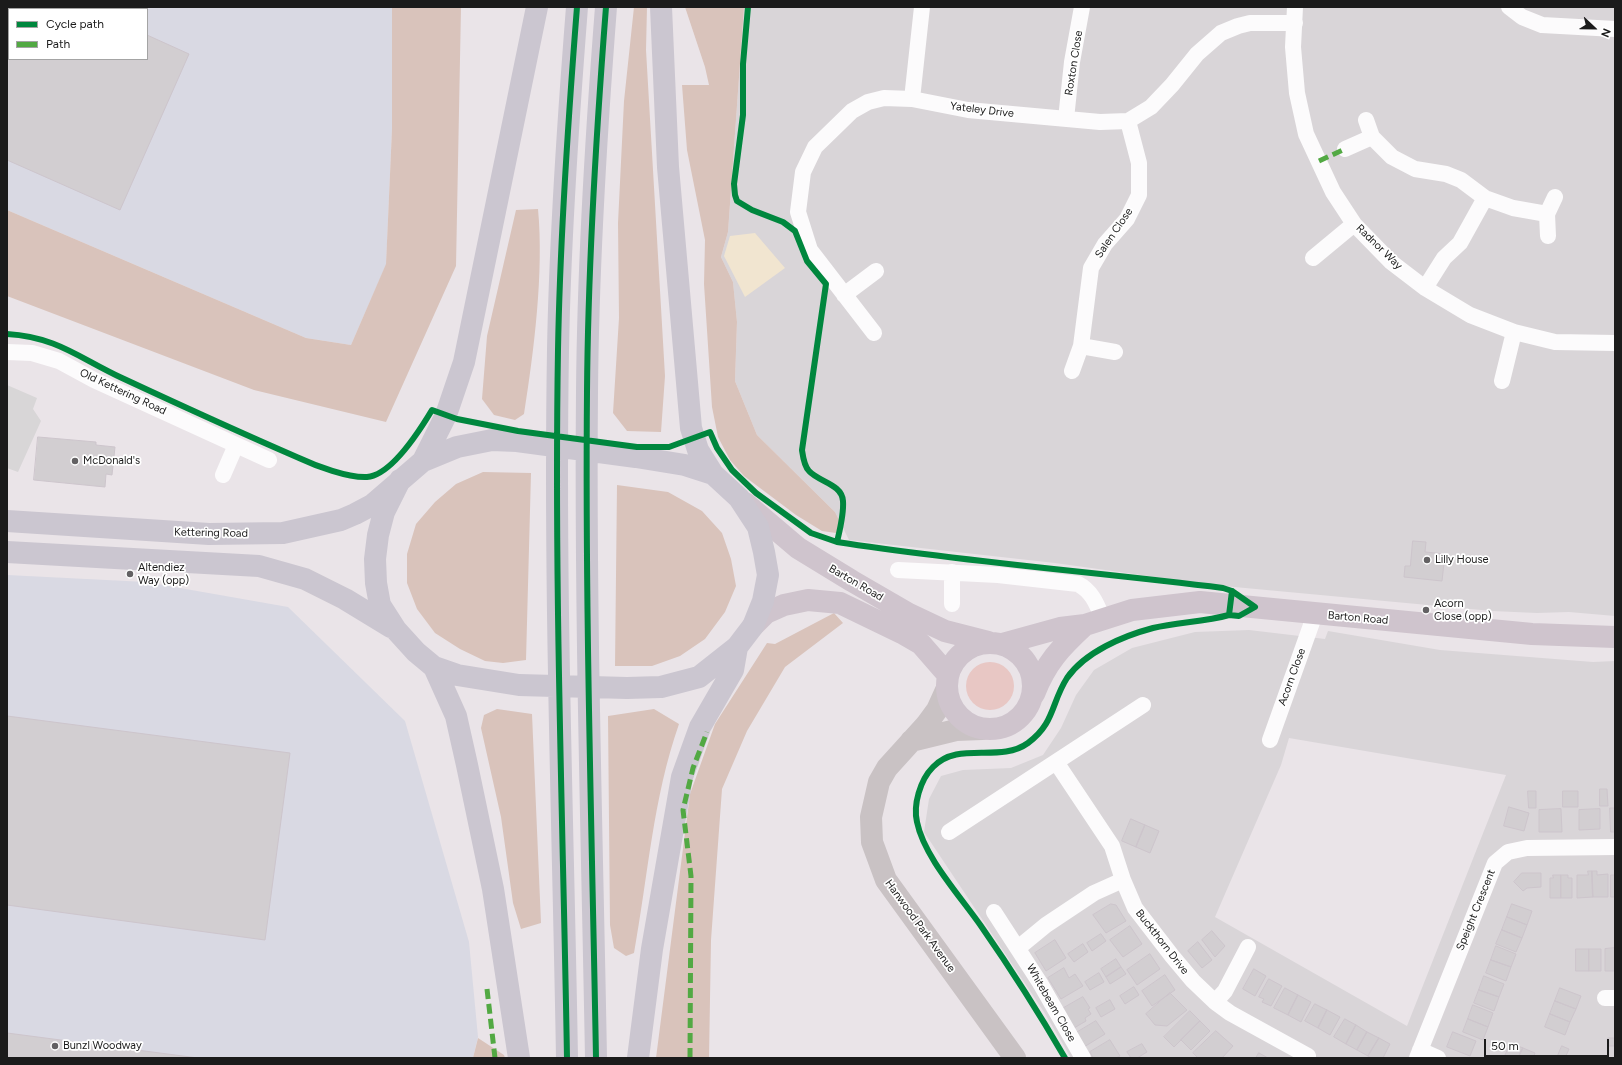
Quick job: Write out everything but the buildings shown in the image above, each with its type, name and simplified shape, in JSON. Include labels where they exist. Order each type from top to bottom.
[{"type":"highway","points":[[422,461],[446,415],[464,362],[537,7]]},
{"type":"highway","points":[[567,1058],[558,574],[558,350],[565,162],[577,7]]},
{"type":"highway","points":[[596,1058],[587,589],[587,390],[596,137],[606,7]]},
{"type":"highway","points":[[400,480],[384,512],[378,535],[375,559],[376,583],[380,605],[396,630],[416,652],[434,667],[457,675],[519,685],[627,688],[661,687],[699,677],[737,647],[753,626],[763,601],[768,575],[758,527],[739,498],[713,474],[698,450],[692,428],[668,167],[661,7]]},
{"type":"highway","points":[[422,461],[457,447],[492,440],[518,441],[685,465],[713,474]]},
{"type":"highway","name":"Kettering Road","points":[[7,521],[209,534],[283,534],[341,520],[355,514],[372,505],[422,461]]},
{"type":"highway","points":[[7,552],[259,566],[305,579],[345,599],[396,630]]},
{"type":"highway","points":[[638,1058],[652,949],[682,777],[700,726],[733,670],[737,647]]},
{"type":"highway","points":[[434,667],[456,716],[467,765],[493,889],[519,1058]]},
{"type":"main road","name":"Barton Road","points":[[739,498],[798,548],[909,614],[945,631],[995,643],[1094,622],[1132,610],[1200,602],[1532,634],[1615,637]]},
{"type":"main road","name":"Barton Road","points":[[753,626],[766,612],[784,605],[808,600],[840,602],[921,644],[948,682]]},
{"type":"main road","name":"Barton Road","points":[[1031,702],[1042,673],[1052,659],[1094,622]]},
{"type":"main road","points":[[995,643],[1014,650],[1024,658],[1032,672],[1034,687],[1031,702],[1023,714],[1011,724],[997,729],[982,729],[968,723],[957,713],[950,702],[948,682],[954,662],[963,652],[975,645],[995,643]]},
{"type":"street","points":[[912,99],[922,7]]},
{"type":"street","name":"Roxton Close","points":[[1066,119],[1072,62],[1082,7]]},
{"type":"street","name":"Radnor Way","points":[[1295,7],[1293,47],[1297,93],[1306,134],[1333,192],[1354,224],[1391,262],[1426,288],[1470,315],[1514,332],[1555,342],[1615,343]]},
{"type":"street","points":[[1509,7],[1522,17],[1542,25],[1615,29]]},
{"type":"street","name":"Yateley Drive","points":[[874,333],[810,250],[798,212],[803,172],[815,147],[852,111],[868,102],[884,98],[912,99],[968,110],[1100,122],[1128,121],[1151,107],[1198,54],[1221,33],[1250,23],[1294,23]]},
{"type":"street","points":[[1366,120],[1372,137],[1392,157],[1415,168],[1446,174],[1461,180],[1485,198],[1512,208],[1547,214]]},
{"type":"street","name":"Salen Close","points":[[1072,370],[1081,346],[1091,268],[1105,244],[1127,219],[1139,195],[1139,163],[1128,121]]},
{"type":"street","points":[[1345,149],[1372,137]]},
{"type":"street","points":[[1548,236],[1547,214],[1555,197]]},
{"type":"street","points":[[1426,288],[1444,258],[1460,243],[1485,198]]},
{"type":"street","points":[[1313,258],[1354,224]]},
{"type":"street","points":[[844,295],[876,271]]},
{"type":"street","points":[[1502,381],[1514,332]]},
{"type":"street","points":[[1081,346],[1115,352]]},
{"type":"street","name":"Old Kettering Road","points":[[7,352],[32,352],[59,361],[94,380],[269,460]]},
{"type":"street","points":[[222,475],[236,445]]},
{"type":"street","points":[[898,570],[998,574],[1078,584],[1085,587],[1092,596],[1094,622]]},
{"type":"street","points":[[952,572],[952,604]]},
{"type":"street","name":"Acorn Close","points":[[1270,740],[1315,614]]},
{"type":"street","name":"Hanwood Park Avenue","points":[[948,682],[937,710],[926,725],[887,768],[879,782],[872,817],[872,842],[886,880],[1015,1058]]},
{"type":"street","points":[[949,832],[1143,705]]},
{"type":"street","points":[[910,742],[956,730],[982,729]]},
{"type":"street","name":"Buckthorn Drive","points":[[1056,762],[1112,846],[1123,880],[1135,908],[1193,981],[1215,1002],[1230,1013],[1309,1057]]},
{"type":"street","name":"Speight Crescent","points":[[1438,1058],[1418,1054],[1495,863],[1508,852],[1527,848],[1615,847]]},
{"type":"street","points":[[1018,948],[1046,925],[1094,893],[1123,880]]},
{"type":"street","name":"Whitebeam Close","points":[[994,912],[1018,948],[1083,1058]]},
{"type":"street","points":[[1215,1002],[1225,991],[1248,947]]},
{"type":"shaded area","points":[[7,7],[392,7],[392,129],[386,265],[351,345],[306,338],[7,210]]},
{"type":"shaded area","points":[[392,7],[461,7],[456,266],[386,422],[254,390],[7,296],[7,210],[306,338],[351,345],[386,264],[392,129]]},
{"type":"shaded area","points":[[634,7],[647,7],[646,50],[665,376],[661,432],[627,431],[613,413],[619,318],[618,223],[624,101]]},
{"type":"shaded area","points":[[685,7],[744,7],[728,232],[721,257],[733,282],[737,322],[735,381],[757,435],[835,512],[841,524],[836,533],[822,531],[796,515],[744,476],[730,460],[718,437],[712,407],[704,284],[705,240],[687,150],[682,85],[709,85],[705,67]]},
{"type":"shaded area","points":[[744,7],[1615,7],[1615,616],[1569,612],[1537,613],[1492,611],[1213,585],[1055,563],[849,540],[835,512],[757,435],[735,381],[737,322],[733,282],[721,257],[728,232]]},
{"type":"shaded area","points":[[538,209],[540,259],[537,312],[524,414],[515,420],[494,415],[482,399],[487,336],[516,210]]},
{"type":"shaded area","points":[[755,233],[785,268],[745,297],[724,256],[730,236]]},
{"type":"shaded area","points":[[7,385],[37,398],[33,409],[41,421],[18,472],[7,468]]},
{"type":"shaded area","points":[[483,472],[531,473],[526,660],[503,663],[485,661],[460,649],[435,633],[417,609],[407,583],[407,554],[416,524],[435,502],[456,484]]},
{"type":"shaded area","points":[[617,485],[668,492],[702,511],[722,533],[731,559],[736,586],[725,612],[705,639],[680,656],[652,666],[615,666]]},
{"type":"shaded area","points":[[7,575],[146,582],[288,607],[405,721],[469,942],[478,1037],[473,1058],[7,1058]]},
{"type":"shaded area","points":[[834,613],[843,623],[785,667],[747,731],[722,789],[711,940],[709,1058],[656,1058],[690,794],[715,724],[767,643],[775,644]]},
{"type":"shaded area","points":[[1249,630],[1325,639],[1328,631],[1440,650],[1593,662],[1615,661],[1615,1058],[1071,1058],[1044,1012],[924,832],[929,799],[941,776],[963,770],[1011,768],[1043,755],[1061,728],[1076,695],[1094,670],[1132,648],[1195,632]],"holes":[[[1289,738],[1506,775],[1407,1026],[1215,917],[1281,765]]]},
{"type":"shaded area","points":[[990,662],[999,664],[1007,669],[1012,677],[1014,686],[1012,695],[1007,703],[999,708],[990,710],[981,708],[973,703],[968,695],[966,686],[968,677],[973,669],[981,664]]},
{"type":"shaded area","points":[[497,709],[532,714],[541,923],[521,929],[513,903],[501,817],[481,728],[484,715]]},
{"type":"shaded area","points":[[654,709],[679,724],[670,752],[657,809],[634,953],[626,956],[614,948],[610,925],[608,716]]},
{"type":"shaded area","points":[[478,1038],[504,1055],[505,1058],[473,1058]]},
{"type":"marked path","points":[[1319,161],[1345,149]]},
{"type":"marked path","points":[[690,1058],[691,876],[683,810],[693,768],[707,732]]},
{"type":"marked path","points":[[487,989],[495,1058]]},
{"type":"cycle path","points":[[567,1058],[558,616],[557,438],[559,307],[568,135],[577,7]]},
{"type":"cycle path","points":[[596,1058],[588,642],[587,392],[593,200],[606,7]]},
{"type":"cycle path","points":[[7,334],[40,339],[54,344],[122,378],[306,461],[323,468],[351,476],[367,477],[386,468],[413,439],[432,410],[457,419],[518,431],[637,447],[669,447],[710,432],[717,448],[732,470],[756,493],[811,533],[837,542],[842,522],[842,495],[834,487],[813,475],[807,469],[802,450],[826,284],[807,261],[795,231],[783,222],[752,210],[737,201],[735,195],[734,184],[743,115],[743,64],[748,7]]},
{"type":"cycle path","points":[[837,542],[982,561],[1223,588],[1232,591],[1255,607],[1239,616],[1229,615]]},
{"type":"cycle path","points":[[1065,1058],[1003,958],[944,876],[927,849],[921,835],[916,815],[917,801],[921,786],[928,772],[943,759],[967,753],[1005,752],[1017,749],[1028,743],[1037,735],[1048,720],[1067,678],[1084,660],[1094,653],[1117,640],[1141,631],[1172,624],[1229,615],[1232,591]]},
{"type":"place","name":"McDonald's","points":[[75,461]]},
{"type":"place","name":"Lilly House","points":[[1427,560]]},
{"type":"place","name":"Altendiez Way (opp)","points":[[130,574]]},
{"type":"place","name":"Acorn Close (opp)","points":[[1426,610]]},
{"type":"place","name":"Bunzl Woodway","points":[[55,1046]]}]
